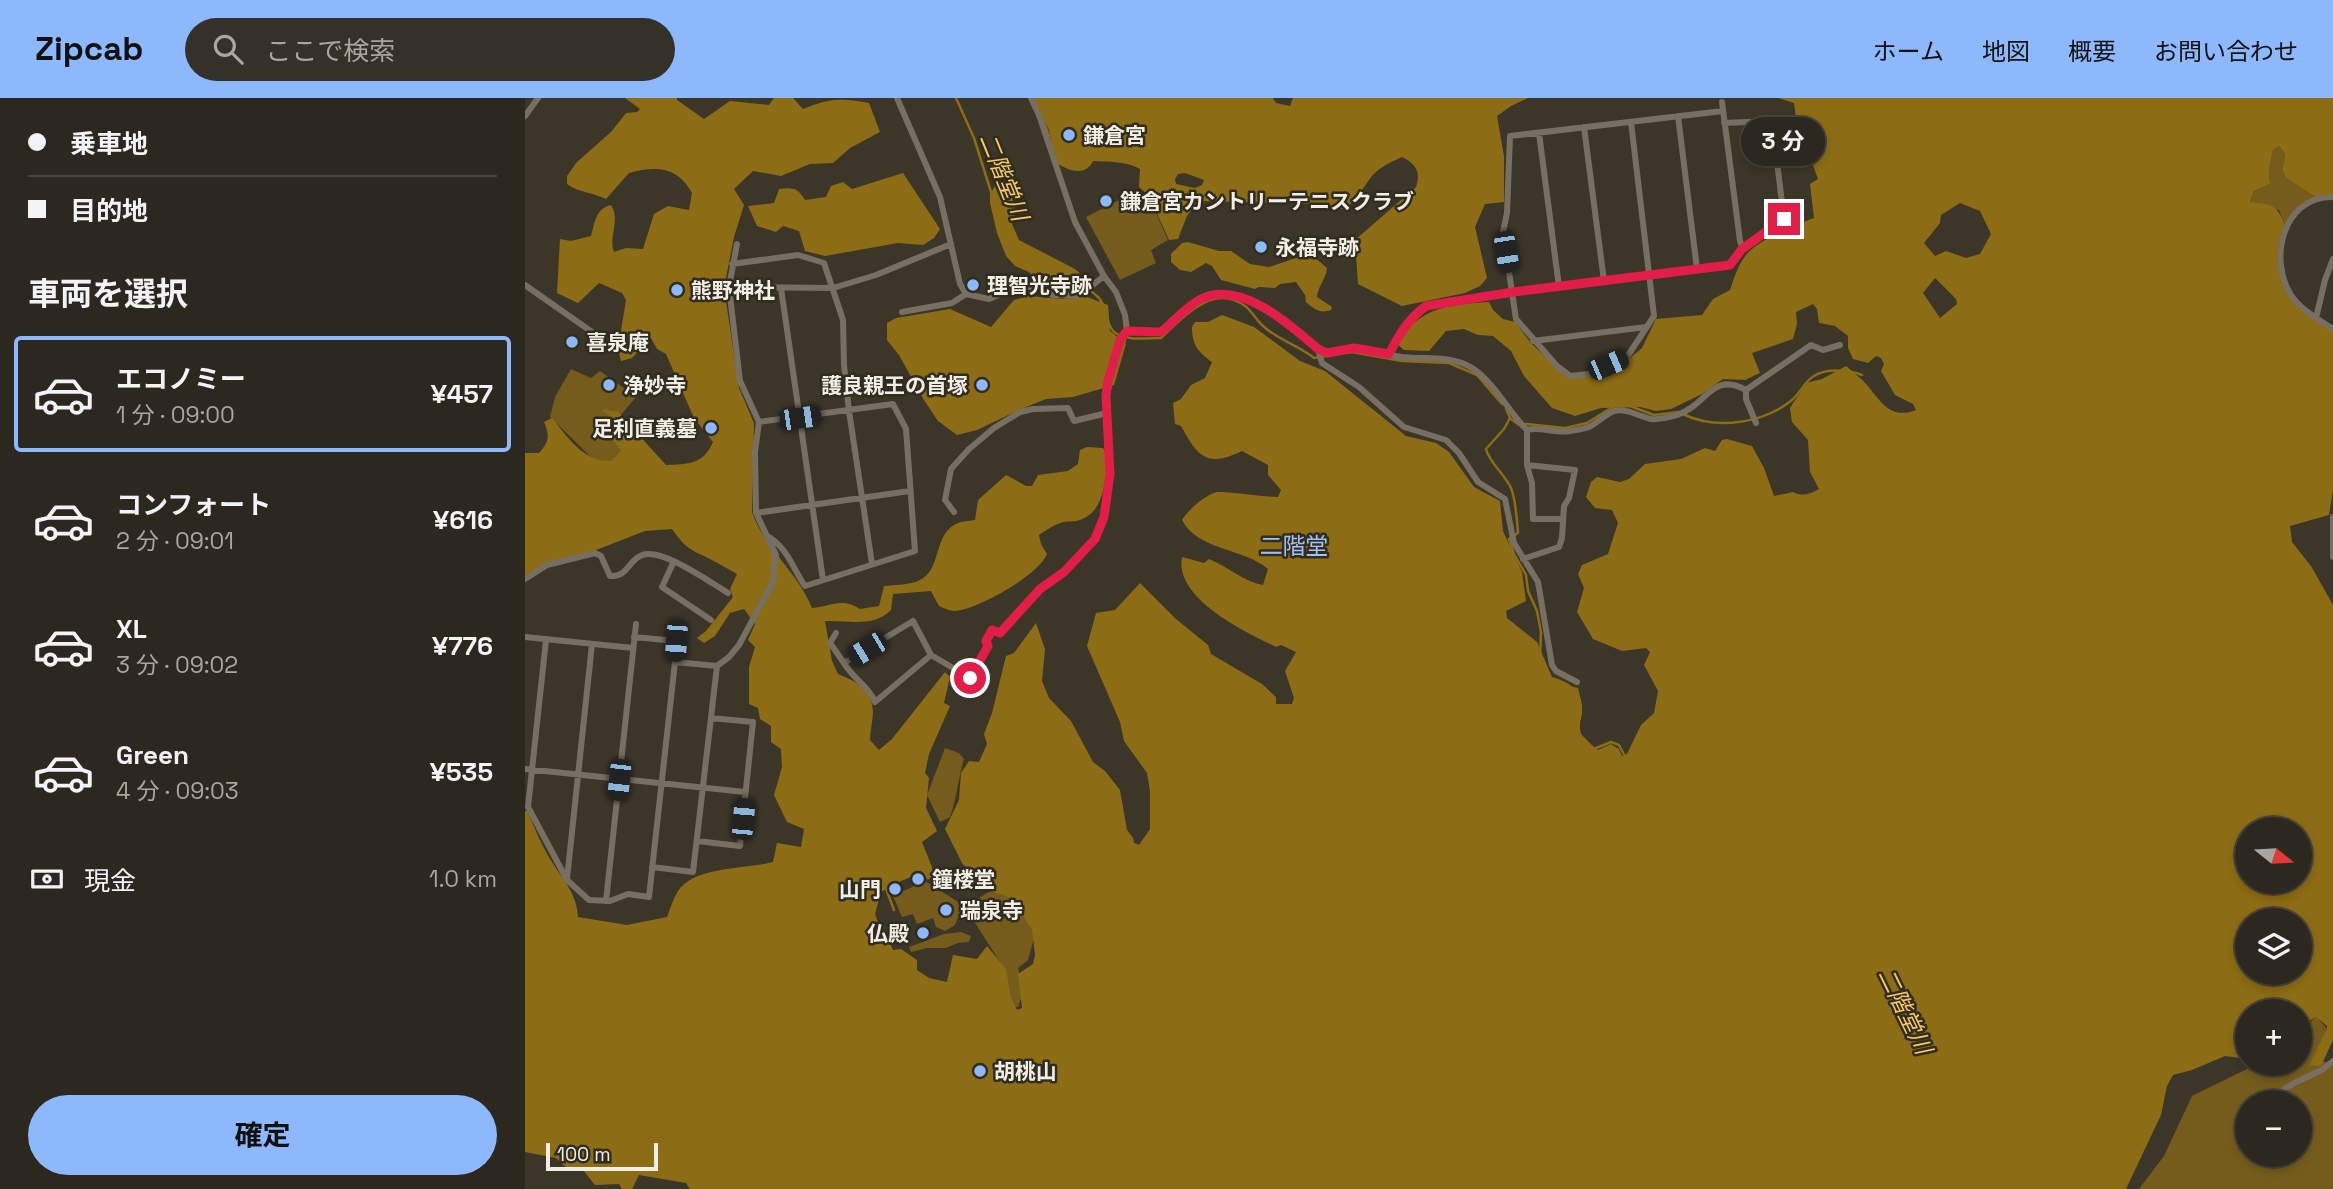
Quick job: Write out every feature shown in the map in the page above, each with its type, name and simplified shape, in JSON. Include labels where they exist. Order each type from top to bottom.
[{"type":"street","points":[[525,116],[538,98]]},
{"type":"street","points":[[897,98],[940,197],[960,284],[966,294]]},
{"type":"street","points":[[844,663],[913,621],[930,655],[970,678],[988,646],[986,641],[992,630],[1000,633],[1040,589],[1064,572],[1095,539],[1104,517],[1110,474],[1108,381],[1120,340],[1127,331],[1125,315],[1116,292],[1104,276],[1075,222],[1031,98]]},
{"type":"street","points":[[1722,102],[1742,249]]},
{"type":"street","points":[[1631,122],[1654,316],[1635,349],[1627,357],[1595,372],[1576,377],[1564,373],[1516,319],[1503,232],[1507,213],[1510,136],[1723,111]]},
{"type":"street","points":[[1678,116],[1697,269]]},
{"type":"street","points":[[1389,354],[1401,331],[1415,314],[1426,306],[1513,292],[1730,265],[1742,249],[1784,219],[1772,121],[1724,123]]},
{"type":"street","points":[[1584,127],[1604,281]]},
{"type":"street","points":[[1539,133],[1559,286]]},
{"type":"street","points":[[2333,197],[2313,200],[2299,210],[2281,238],[2284,283],[2297,303],[2333,329]]},
{"type":"street","points":[[675,662],[717,666],[729,657],[739,645],[773,582],[776,555],[756,513],[755,452],[758,422],[740,381],[729,287],[731,264],[737,244]]},
{"type":"street","points":[[729,287],[833,288],[876,275],[951,244]]},
{"type":"street","points":[[731,264],[798,255],[824,263],[843,320],[843,365],[872,564]]},
{"type":"street","points":[[2316,318],[2333,259]]},
{"type":"street","points":[[902,312],[952,303],[966,294],[989,299],[1023,285],[1053,295],[1079,296],[1104,276]]},
{"type":"street","points":[[525,285],[593,332]]},
{"type":"street","points":[[782,288],[823,580]]},
{"type":"street","points":[[1127,331],[1161,332],[1194,303],[1214,295],[1235,297],[1271,311],[1318,349],[1327,353],[1354,348],[1405,357],[1449,359],[1475,369],[1504,399],[1524,427],[1527,464],[1532,483],[1533,519],[1562,519]]},
{"type":"street","points":[[1533,341],[1646,327]]},
{"type":"street","points":[[1756,423],[1746,399],[1747,390],[1811,345],[1823,350],[1840,345]]},
{"type":"street","points":[[1318,349],[1322,363],[1359,387],[1403,427],[1446,440],[1459,453],[1478,482],[1505,499],[1514,543],[1538,582],[1552,665],[1556,671],[1577,682]]},
{"type":"street","points":[[1524,427],[1556,432],[1570,431],[1589,427],[1614,411],[1634,412],[1651,419],[1667,417],[1678,415],[1690,408],[1720,384],[1734,383],[1747,390]]},
{"type":"street","points":[[758,422],[893,404],[906,429],[915,551],[803,585],[790,559],[781,547],[767,536]]},
{"type":"street","points":[[954,512],[945,500],[951,469],[969,449],[1013,414],[1033,409],[1068,408],[1075,421],[1107,413]]},
{"type":"street","points":[[1523,559],[1559,547],[1562,519],[1575,470],[1527,464]]},
{"type":"street","points":[[756,513],[910,491]]},
{"type":"street","points":[[2333,517],[2333,558]]},
{"type":"street","points":[[525,579],[547,565],[595,553],[601,556],[610,576],[614,577],[626,571],[633,561],[643,554],[652,554],[674,561],[728,593]]},
{"type":"street","points":[[674,561],[661,587],[711,620]]},
{"type":"street","points":[[606,901],[636,624]]},
{"type":"street","points":[[836,633],[829,643],[849,672],[869,688],[875,702],[930,655]]},
{"type":"street","points":[[525,637],[633,648]]},
{"type":"street","points":[[546,640],[526,807],[567,880],[589,900],[606,901],[628,894],[649,897],[675,662],[676,641],[635,637]]},
{"type":"street","points":[[567,880],[592,644]]},
{"type":"street","points":[[652,867],[694,872],[717,666]]},
{"type":"street","points":[[697,841],[740,846],[754,722],[711,718]]},
{"type":"street","points":[[529,770],[745,792]]},
{"type":"street","points":[[2283,1090],[2333,1061]]},
{"type":"shaded area","points":[[625,98],[677,98],[704,119],[730,101],[769,105],[774,98],[793,98],[803,109],[828,101],[850,100],[869,103],[880,132],[850,148],[833,163],[810,164],[781,176],[753,171],[734,189],[744,205],[734,237],[724,288],[739,388],[754,423],[752,512],[764,537],[798,583],[812,608],[837,603],[854,605],[860,609],[879,606],[884,586],[910,583],[926,576],[935,561],[944,535],[958,523],[975,520],[978,500],[1006,475],[1026,486],[1032,486],[1038,475],[1068,471],[1078,464],[1080,450],[1087,447],[1103,448],[1109,457],[1102,493],[1095,509],[1089,516],[1060,523],[1039,535],[1047,554],[1032,572],[1006,590],[977,605],[954,611],[939,606],[931,591],[893,594],[891,610],[877,619],[860,622],[825,621],[832,661],[838,674],[857,683],[870,697],[873,712],[870,740],[879,750],[892,739],[945,672],[950,677],[944,703],[950,706],[929,754],[925,773],[929,778],[926,808],[937,831],[922,842],[932,867],[932,876],[928,880],[921,873],[881,892],[875,914],[884,939],[889,940],[893,950],[901,949],[917,960],[917,970],[929,978],[947,982],[953,955],[977,959],[987,946],[1006,969],[1011,998],[1017,1010],[1022,1008],[1018,974],[1033,964],[1035,955],[1032,929],[1009,897],[985,889],[977,881],[962,863],[945,829],[959,800],[961,773],[969,761],[979,762],[987,744],[984,734],[1006,656],[1014,653],[1036,623],[1045,649],[1042,681],[1049,698],[1071,721],[1093,762],[1105,771],[1120,790],[1127,830],[1134,843],[1139,845],[1150,829],[1147,773],[1124,741],[1120,722],[1087,646],[1096,613],[1115,610],[1140,583],[1176,619],[1208,645],[1211,654],[1262,684],[1276,697],[1276,704],[1292,704],[1294,698],[1285,671],[1296,652],[1281,645],[1276,647],[1215,612],[1189,587],[1183,572],[1182,557],[1204,563],[1209,559],[1249,581],[1263,585],[1268,569],[1247,557],[1199,538],[1182,520],[1198,503],[1217,492],[1278,497],[1281,490],[1268,475],[1268,465],[1242,451],[1220,459],[1205,456],[1193,445],[1181,426],[1175,424],[1173,403],[1181,399],[1191,385],[1205,378],[1212,362],[1195,343],[1192,327],[1195,322],[1208,322],[1222,315],[1254,327],[1300,361],[1325,371],[1406,436],[1436,443],[1449,452],[1474,487],[1500,501],[1503,531],[1522,572],[1526,601],[1506,611],[1507,618],[1537,642],[1552,677],[1570,685],[1578,693],[1582,705],[1580,729],[1584,738],[1598,750],[1611,744],[1619,749],[1622,756],[1627,754],[1641,725],[1654,713],[1658,691],[1644,665],[1650,652],[1646,648],[1622,651],[1593,639],[1577,612],[1584,588],[1578,574],[1582,565],[1608,554],[1618,523],[1612,510],[1595,508],[1586,497],[1591,482],[1597,477],[1620,482],[1629,479],[1645,464],[1681,459],[1705,448],[1715,451],[1722,440],[1727,439],[1752,446],[1764,468],[1774,496],[1793,492],[1806,494],[1819,489],[1810,472],[1808,440],[1792,422],[1790,408],[1806,383],[1822,379],[1846,366],[1865,382],[1887,408],[1900,413],[1916,410],[1913,404],[1895,395],[1881,371],[1884,364],[1881,358],[1876,356],[1868,363],[1853,359],[1848,348],[1848,336],[1835,326],[1819,323],[1817,309],[1813,304],[1796,312],[1797,324],[1793,339],[1752,353],[1760,373],[1745,380],[1723,379],[1702,394],[1671,409],[1656,411],[1640,407],[1601,408],[1575,416],[1552,408],[1524,376],[1511,351],[1493,336],[1478,335],[1464,329],[1446,331],[1429,351],[1404,350],[1397,344],[1415,322],[1448,307],[1489,302],[1503,319],[1515,322],[1530,342],[1562,373],[1596,374],[1622,365],[1642,348],[1656,319],[1702,315],[1713,299],[1730,290],[1741,263],[1752,249],[1778,233],[1814,218],[1810,184],[1818,179],[1796,118],[1794,103],[1778,98],[2333,98],[2333,194],[2315,197],[2286,178],[2282,170],[2285,154],[2279,146],[2273,150],[2269,170],[2270,184],[2254,191],[2250,202],[2268,204],[2278,212],[2285,224],[2279,241],[2278,258],[2286,287],[2306,312],[2333,332],[2333,490],[2329,515],[2290,526],[2292,542],[2311,566],[2333,605],[2333,1040],[2321,1066],[2312,1065],[2312,1059],[2327,1026],[2316,1017],[2312,1019],[2312,999],[2235,999],[2235,1057],[2225,1056],[2173,1075],[2167,1086],[2161,1115],[2126,1189],[690,1189],[686,1183],[639,1175],[632,1189],[622,1189],[619,1184],[595,1185],[583,1170],[568,1169],[556,1158],[525,1152],[525,811],[548,856],[572,894],[578,917],[627,925],[667,917],[678,891],[696,877],[773,862],[777,843],[801,847],[804,829],[787,822],[774,795],[782,767],[781,749],[771,742],[771,726],[760,719],[758,708],[749,704],[749,667],[755,647],[748,640],[755,624],[744,609],[730,613],[715,636],[704,643],[697,638],[706,631],[733,597],[730,589],[737,574],[689,548],[672,529],[645,531],[525,575],[525,453],[539,453],[545,445],[548,435],[544,422],[552,418],[584,453],[601,460],[611,461],[621,451],[606,429],[609,415],[603,409],[618,412],[666,465],[694,462],[705,455],[713,442],[694,418],[666,354],[657,349],[651,338],[632,358],[621,361],[618,349],[626,300],[622,293],[599,283],[578,303],[557,293],[560,239],[571,241],[591,236],[597,217],[606,207],[611,205],[615,216],[612,240],[614,252],[626,248],[643,249],[654,214],[668,206],[689,210],[692,193],[680,178],[665,170],[648,169],[629,173],[606,199],[567,184],[567,176],[577,162],[611,132],[626,113],[640,109]],"holes":[[[1960,203],[1980,211],[1991,234],[1980,254],[1966,258],[1946,251],[1935,256],[1924,243],[1940,223],[1941,215]],[[1935,278],[1956,299],[1957,304],[1940,318],[1923,293]]]},
{"type":"shaded area","points":[[1033,98],[1273,98],[1276,103],[1290,106],[1293,98],[1528,98],[1497,116],[1504,156],[1504,202],[1485,204],[1475,227],[1487,278],[1480,286],[1465,293],[1402,306],[1358,284],[1355,240],[1416,187],[1416,169],[1402,157],[1376,172],[1355,200],[1343,209],[1326,205],[1198,201],[1187,216],[1178,239],[1169,240],[1149,196],[1139,187],[1140,169],[1123,163],[1093,161],[1090,166],[1080,171],[1064,167],[1054,161],[1049,130]],"holes":[[[1185,173],[1204,180],[1202,185],[1195,188],[1176,184],[1175,179],[1178,174]]]},
{"type":"shaded area","points":[[2279,146],[2285,154],[2282,170],[2286,178],[2315,197],[2292,214],[2285,224],[2279,210],[2250,203],[2254,191],[2270,184],[2269,170],[2273,150]]},
{"type":"shaded area","points":[[903,173],[940,229],[934,238],[923,245],[898,243],[825,256],[805,251],[799,231],[783,226],[776,232],[757,226],[748,206],[774,203],[779,189],[795,189],[805,200],[826,197],[831,186],[843,182],[852,189]]},
{"type":"shaded area","points":[[999,185],[1010,192],[1016,209],[1012,224],[1019,240],[1075,269],[1083,276],[1078,286],[1065,287],[1035,278],[1015,266],[1006,256],[990,203],[990,194],[995,186]]},
{"type":"shaded area","points":[[1149,197],[1168,240],[1151,250],[1156,263],[1120,280],[1086,217],[1123,198],[1131,203]]},
{"type":"shaded area","points":[[1188,242],[1219,251],[1231,251],[1250,264],[1269,267],[1302,256],[1314,257],[1327,268],[1317,297],[1332,307],[1331,310],[1320,311],[1309,305],[1296,282],[1280,284],[1275,288],[1255,289],[1221,280],[1212,266],[1206,263],[1191,272],[1180,270],[1171,262],[1171,254],[1182,243]]},
{"type":"shaded area","points":[[1028,296],[1064,299],[1087,297],[1108,305],[1110,331],[1126,344],[1114,385],[1073,397],[1046,399],[977,430],[957,435],[938,421],[924,400],[899,355],[887,340],[887,323],[896,318],[950,309],[991,327],[1014,300]]},
{"type":"shaded area","points":[[571,369],[591,378],[600,371],[636,397],[610,428],[625,449],[617,461],[600,466],[550,417],[555,397]]},
{"type":"shaded area","points":[[945,748],[959,753],[964,759],[950,817],[940,822],[927,795]]},
{"type":"shaded area","points":[[925,881],[963,905],[955,925],[945,931],[936,927],[933,918],[917,924],[913,914],[902,917],[893,896]]},
{"type":"shaded area","points":[[1001,884],[1036,931],[1028,960],[1018,968],[1024,990],[1018,1007],[1004,1006],[1000,962],[965,907]]},
{"type":"shaded area","points":[[961,932],[971,936],[969,942],[911,952],[909,947],[944,934]]},
{"type":"shaded area","points":[[2316,1016],[2327,1029],[2322,1061],[2333,1065],[2333,1189],[2139,1189],[2164,1156],[2192,1096],[2235,1075],[2312,1076],[2312,1020]]},
{"type":"waterway","name":"二階堂川","points":[[956,98],[974,138],[991,192],[1008,219],[1008,234],[1025,247],[1061,266],[1098,297],[1104,306],[1110,327],[1117,334],[1133,338],[1161,338],[1188,313],[1210,300],[1233,300],[1247,308],[1269,331],[1314,358],[1352,352],[1402,361],[1449,363],[1477,375],[1502,404]]},
{"type":"waterway","points":[[1035,98],[1049,136]]},
{"type":"waterway","name":"二階堂川","points":[[1110,389],[1126,337]]},
{"type":"waterway","points":[[1685,415],[1698,420],[1726,423],[1755,419],[1781,408],[1819,373],[1838,371],[1862,375]]},
{"type":"waterway","points":[[1526,424],[1565,428],[1587,423],[1614,406],[1630,406],[1654,415],[1679,412]]},
{"type":"waterway","name":"二階堂川","points":[[1506,409],[1510,418],[1519,425]]},
{"type":"waterway","name":"二階堂川","points":[[1510,418],[1486,449],[1513,493],[1518,533],[1509,539],[1526,575],[1528,591],[1537,611],[1541,632],[1540,656],[1551,683],[1577,689],[1581,706],[1577,732],[1594,749],[1611,742],[1619,745],[1626,758],[1628,770],[1649,788],[1655,789],[1661,768],[1671,762],[1702,769],[1705,774],[1704,789],[1737,806],[1743,812],[1741,834],[1745,843],[1751,847],[1768,839],[1793,861],[1825,871],[1820,896],[1823,902],[1833,907],[1839,918],[1864,940],[1867,971],[1873,984],[1884,993],[1889,1003],[1890,1024],[1907,1042],[1909,1059],[1922,1092]]},
{"type":"waterway","points":[[2213,599],[2272,608],[2294,616],[2318,643],[2333,643]]},
{"type":"waterway","points":[[2119,723],[2183,742],[2253,740],[2284,747],[2333,744]]},
{"type":"waterway","points":[[2199,866],[2212,839],[2223,826],[2237,819],[2293,803],[2333,780]]},
{"type":"waterway","points":[[2299,895],[2314,870],[2322,845],[2323,790]]},
{"type":"waterway","points":[[884,883],[894,910]]},
{"type":"waterway","points":[[1867,950],[1897,962],[1916,980]]},
{"type":"waterway","points":[[1890,1090],[1908,1060]]},
{"type":"waterway","points":[[1048,1189],[1085,1138],[1088,1127]]},
{"type":"place","name":"鎌倉宮","points":[[1069,135]]},
{"type":"place","name":"鎌倉宮カントリーテニスクラブ","points":[[1106,201]]},
{"type":"place","name":"永福寺跡","points":[[1261,247]]},
{"type":"place","name":"理智光寺跡","points":[[973,285]]},
{"type":"place","name":"熊野神社","points":[[677,290]]},
{"type":"place","name":"喜泉庵","points":[[572,342]]},
{"type":"place","name":"浄妙寺","points":[[609,385]]},
{"type":"place","name":"護良親王の首塚","points":[[982,385]]},
{"type":"place","name":"足利直義墓","points":[[711,428]]},
{"type":"place","name":"鐘楼堂","points":[[918,879]]},
{"type":"place","name":"山門","points":[[895,889]]},
{"type":"place","name":"瑞泉寺","points":[[946,910]]},
{"type":"place","name":"仏殿","points":[[923,933]]},
{"type":"place","name":"胡桃山","points":[[980,1071]]},
{"type":"district","name":"二階堂","points":[[1294,546]]},
{"type":"route","points":[[970,678],[988,646],[986,641],[992,630],[1000,633],[1040,589],[1064,572],[1095,539],[1104,517],[1110,474],[1106,396],[1108,381],[1120,340],[1127,331],[1161,332],[1194,303],[1214,295],[1235,297],[1271,311],[1318,349],[1327,353],[1354,348],[1389,354],[1401,331],[1415,314],[1426,306],[1513,292],[1730,265],[1742,249],[1784,219]]}]
